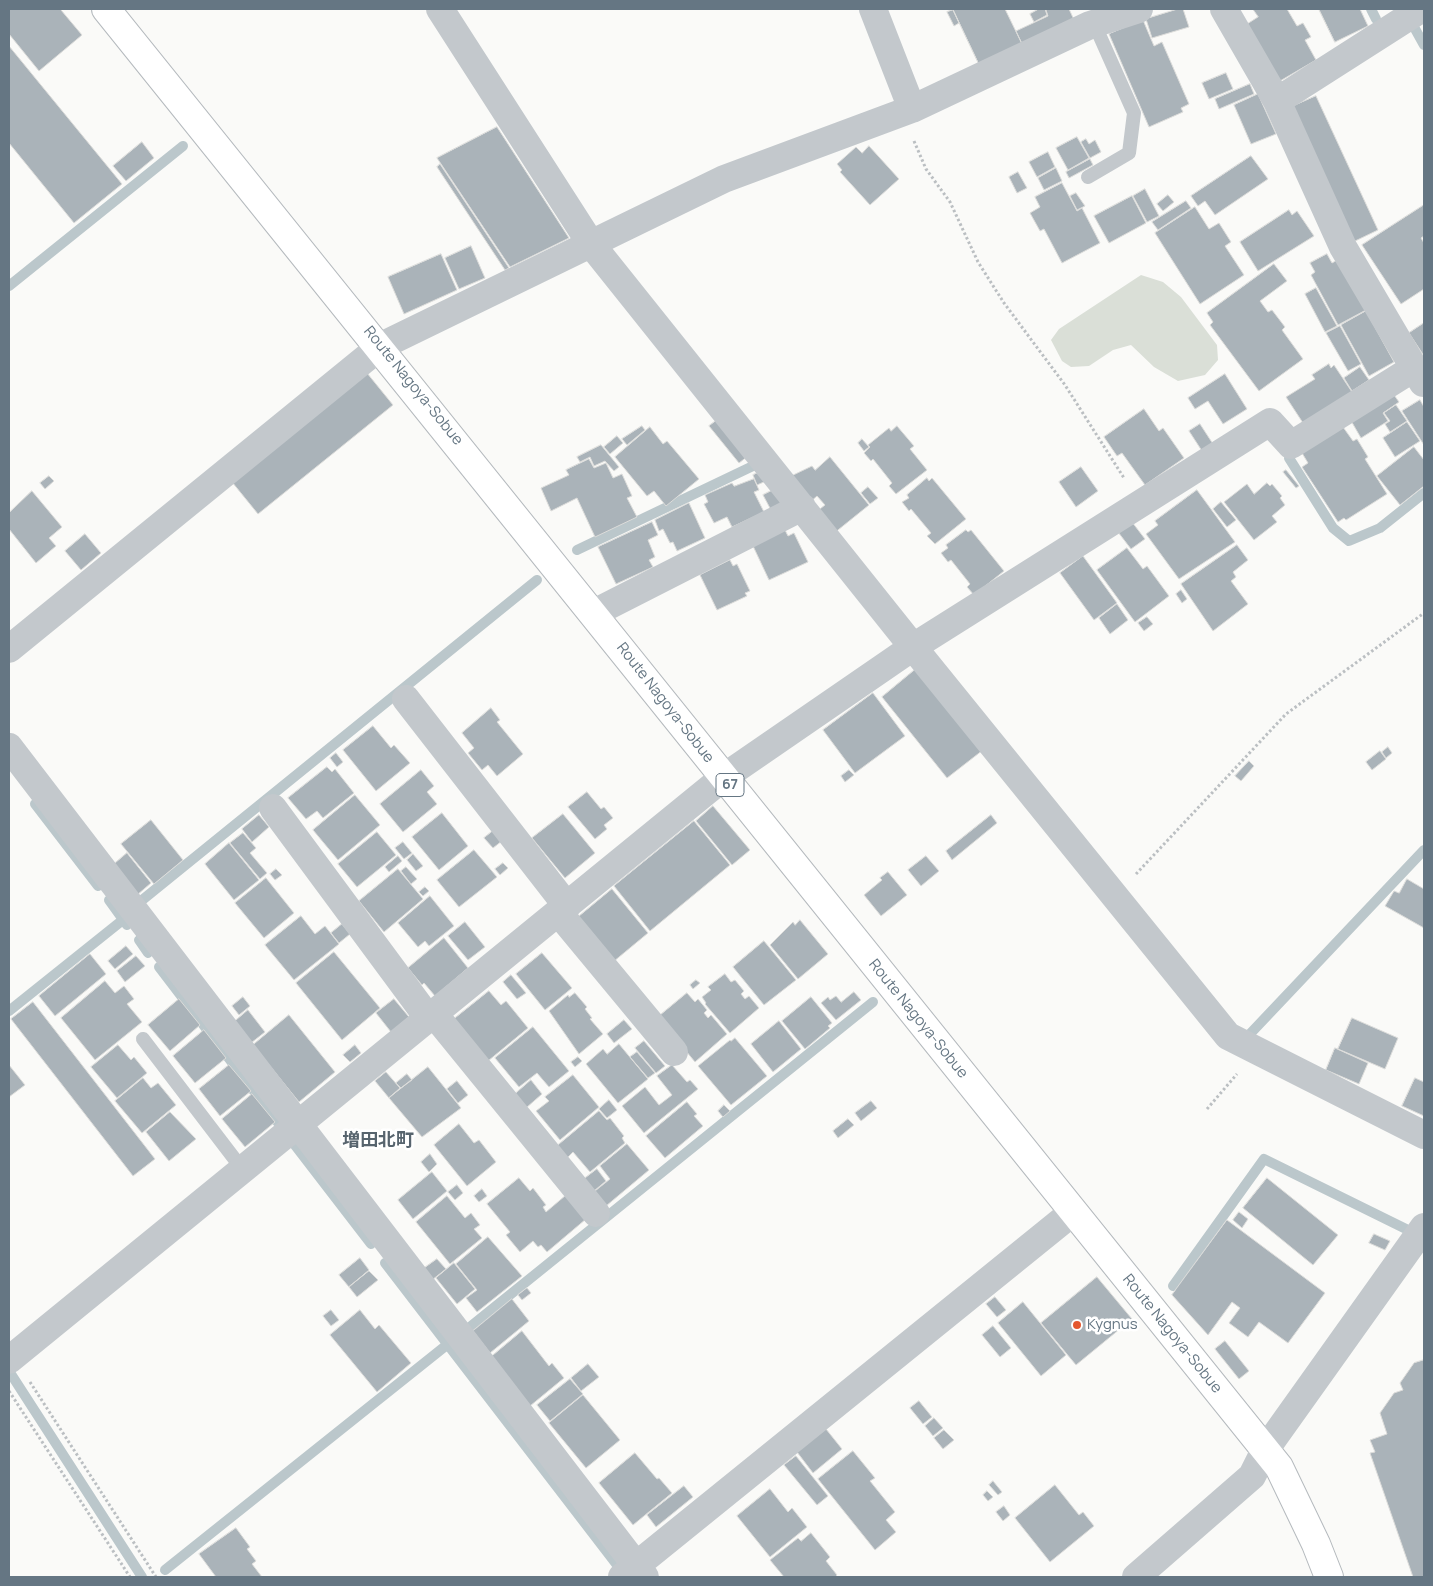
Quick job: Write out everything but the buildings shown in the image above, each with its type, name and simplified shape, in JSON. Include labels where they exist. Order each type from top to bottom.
[{"type":"main road","name":"Route Nagoya-Sobue","points":[[106,9],[381,346],[724,777],[1279,1466],[1316,1544],[1329,1577]]},
{"type":"street","points":[[440,9],[591,244],[913,647],[1228,1036],[1424,1135]]},
{"type":"street","points":[[873,9],[907,111]]},
{"type":"street","points":[[9,648],[381,346],[724,179],[907,111],[1089,19],[1139,9]]},
{"type":"street","points":[[1276,101],[1421,9]]},
{"type":"street","points":[[11,1358],[724,777],[913,647],[1270,422],[1291,445],[1419,376],[1343,247],[1276,101],[1227,10]]},
{"type":"street","points":[[594,613],[802,507]]},
{"type":"street","points":[[406,699],[562,909],[674,1052]]},
{"type":"street","points":[[9,747],[298,1126],[634,1573],[1074,1212]]},
{"type":"street","points":[[273,808],[431,1016],[596,1213]]},
{"type":"street","points":[[1136,1577],[1252,1476],[1265,1450],[1420,1241]]},
{"type":"lane","points":[[1088,177],[1129,153],[1134,113],[1089,19]]},
{"type":"lane","points":[[143,1039],[243,1170]]},
{"type":"path","points":[[907,111],[926,169],[950,202],[978,262],[1004,303],[1065,385],[1141,504]]},
{"type":"path","points":[[1115,897],[1286,714],[1424,613]]},
{"type":"path","points":[[1207,1109],[1257,1051]]},
{"type":"path","points":[[11,1358],[156,1577]]},
{"type":"path","points":[[9,1391],[130,1577]]},
{"type":"shaded area","points":[[1141,275],[1163,282],[1181,297],[1217,345],[1218,360],[1205,375],[1178,381],[1154,367],[1131,345],[1113,350],[1089,366],[1071,367],[1062,361],[1051,340],[1059,329]]},
{"type":"waterway","points":[[1371,9],[1376,19]]},
{"type":"waterway","points":[[1414,27],[1424,45]]},
{"type":"waterway","points":[[9,286],[183,146]]},
{"type":"waterway","points":[[1289,458],[1333,528],[1349,541],[1380,528],[1424,493]]},
{"type":"waterway","points":[[577,550],[755,465]]},
{"type":"waterway","points":[[141,901],[537,580]]},
{"type":"waterway","points":[[35,804],[98,886]]},
{"type":"waterway","points":[[1248,1036],[1424,850]]},
{"type":"waterway","points":[[109,900],[127,925]]},
{"type":"waterway","points":[[9,1011],[124,919]]},
{"type":"waterway","points":[[139,940],[148,953]]},
{"type":"waterway","points":[[159,967],[279,1124]]},
{"type":"waterway","points":[[470,1327],[873,1002]]},
{"type":"waterway","points":[[294,1144],[371,1244]]},
{"type":"waterway","points":[[1173,1286],[1264,1159],[1406,1229]]},
{"type":"waterway","points":[[385,1263],[617,1565]]},
{"type":"waterway","points":[[165,1570],[448,1344]]},
{"type":"waterway","points":[[9,1371],[142,1577]]},
{"type":"place","name":"Kygnus","points":[[1077,1325]]},
{"type":"district","name":"増田北町","points":[[378,1141]]}]
